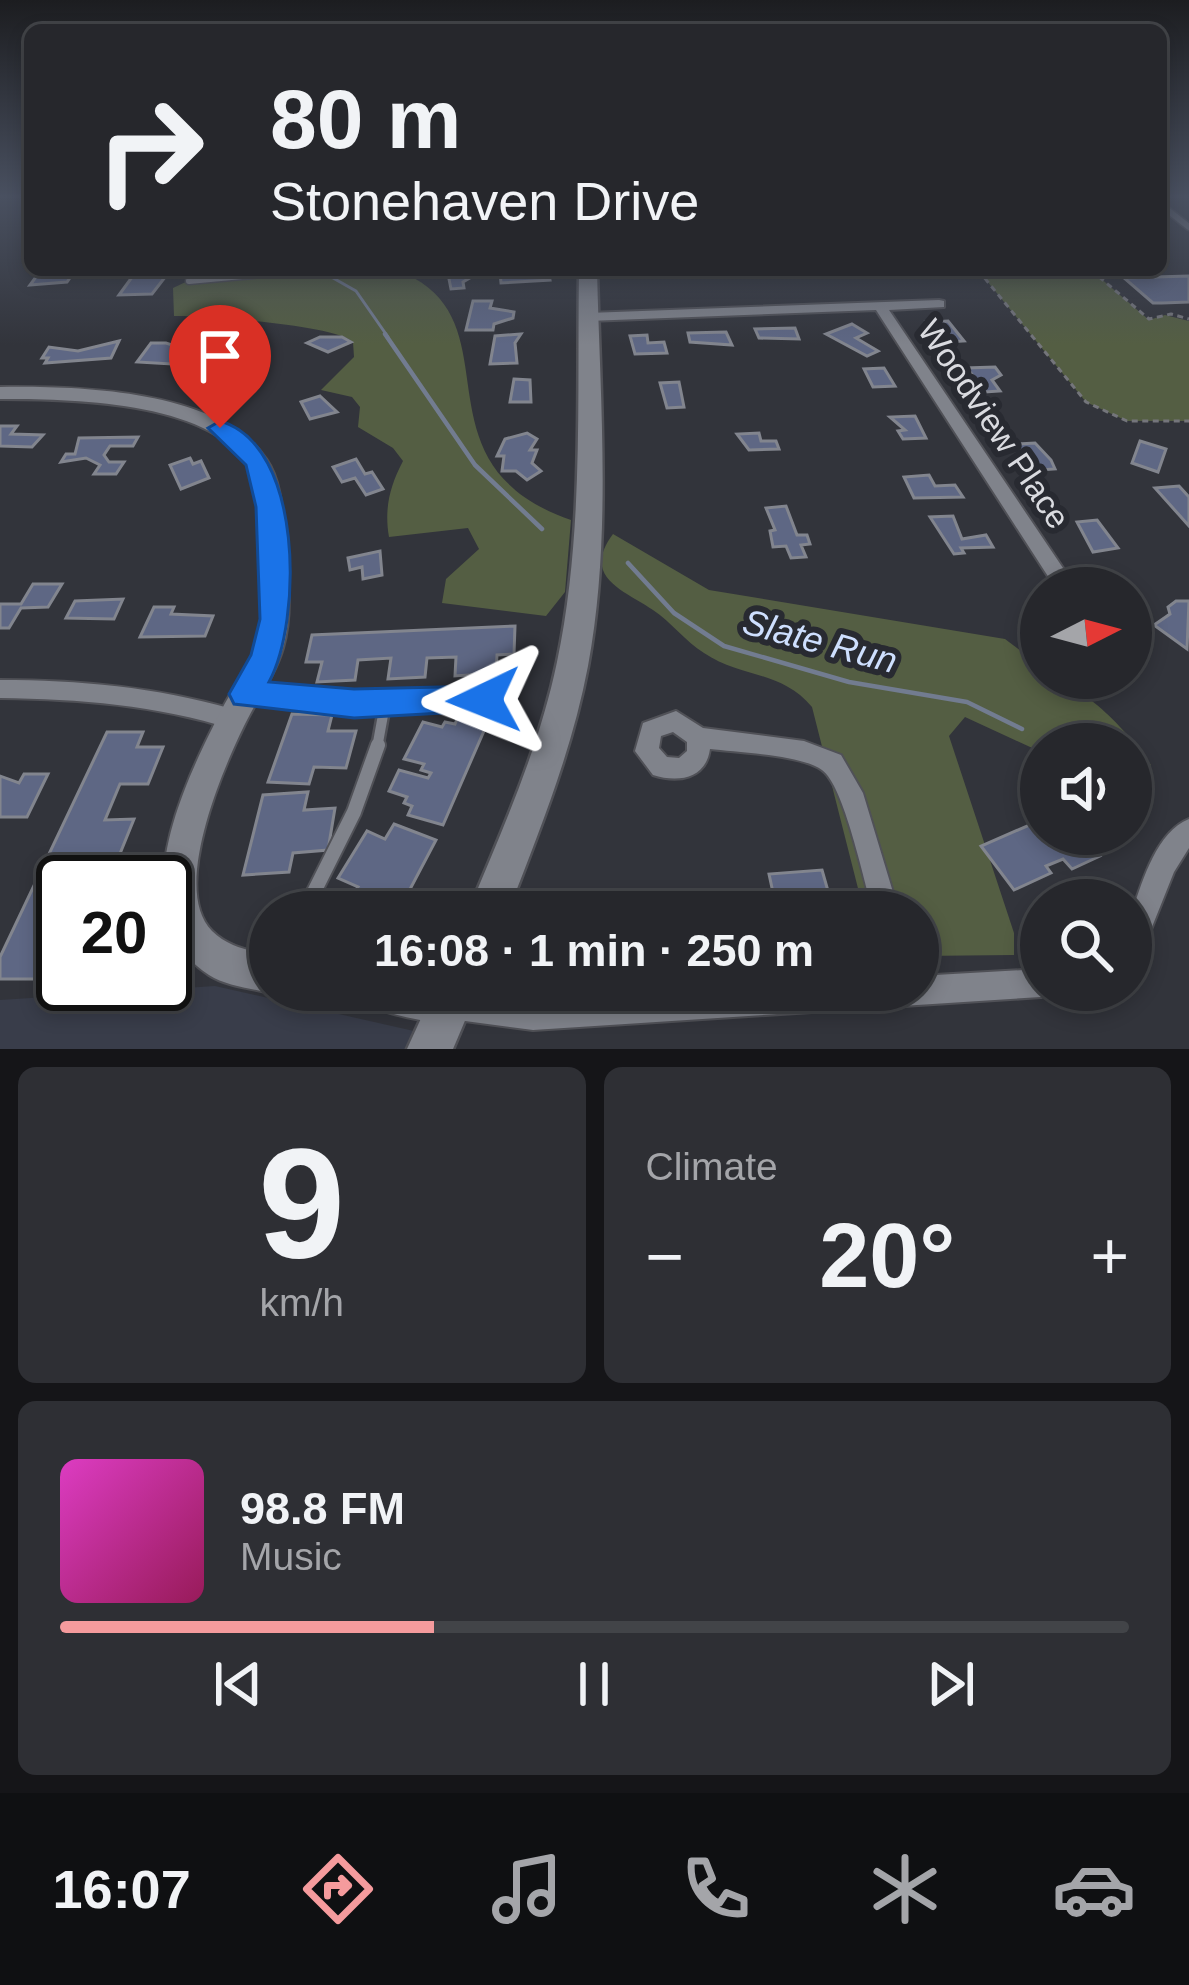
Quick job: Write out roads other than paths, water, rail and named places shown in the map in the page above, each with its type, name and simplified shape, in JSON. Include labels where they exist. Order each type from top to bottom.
[{"type":"main road","points":[[496,891],[550,746],[578,629],[587,490],[588,276]]},
{"type":"main road","points":[[430,1049],[447,1011]]},
{"type":"street","points":[[588,317],[939,304]]},
{"type":"street","name":"Woodview Place","points":[[880,306],[1052,567]]},
{"type":"street","points":[[0,393],[54,394],[194,416],[248,449],[266,483],[276,619],[266,657],[239,707],[180,862],[179,911],[189,934],[225,966],[249,970]]},
{"type":"street","points":[[0,689],[92,689],[239,707]]},
{"type":"street","points":[[698,737],[804,751],[833,763],[851,793],[880,891]]},
{"type":"street","points":[[1152,899],[1164,862],[1189,830]]},
{"type":"street","points":[[939,989],[1020,983]]},
{"type":"street","points":[[515,1011],[533,1015],[596,1011]]},
{"type":"lane","points":[[189,280],[235,276]]},
{"type":"lane","points":[[239,707],[484,700]]},
{"type":"lane","points":[[315,891],[347,831],[382,742],[385,704]]},
{"type":"waterway","name":"Slate Run","points":[[330,276],[356,291],[388,337]]},
{"type":"waterway","name":"Slate Run","points":[[385,334],[475,465],[542,529]]},
{"type":"waterway","name":"Slate Run","points":[[628,563],[674,613],[724,646],[849,682],[967,702],[1020,728]]}]
